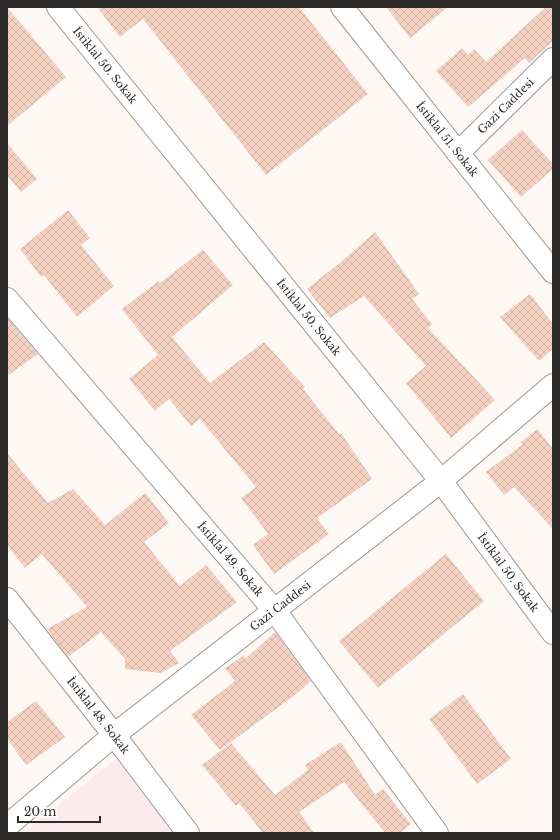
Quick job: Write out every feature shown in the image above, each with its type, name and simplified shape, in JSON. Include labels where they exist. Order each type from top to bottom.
[{"type":"street","name":"İstiklal 50. Sokak","points":[[58,7],[441,482],[553,633]]},
{"type":"street","name":"İstiklal 51. Sokak","points":[[342,7],[553,272]]},
{"type":"street","name":"Gazi Caddesi","points":[[458,153],[553,59]]},
{"type":"street","name":"İstiklal 49. Sokak","points":[[7,299],[275,611],[437,833]]},
{"type":"street","name":"Gazi Caddesi","points":[[7,826],[114,735],[441,482],[553,385]]},
{"type":"street","name":"İstiklal 48. Sokak","points":[[7,599],[114,735],[188,833]]},
{"type":"shaded area","points":[[116,759],[174,833],[23,833]]},
{"type":"building","points":[[7,7],[66,77],[7,126]]},
{"type":"building","points":[[97,7],[299,7],[368,94],[266,175],[143,19],[120,37]]},
{"type":"building","points":[[386,7],[448,7],[410,38]]},
{"type":"building","points":[[546,7],[553,7],[553,41],[529,63],[525,58],[468,107],[436,71],[462,48],[468,55],[474,49],[486,62]]},
{"type":"building","points":[[522,130],[553,164],[553,169],[521,197],[488,160]]},
{"type":"building","points":[[7,143],[37,179],[21,192],[7,175]]},
{"type":"building","points":[[68,210],[90,238],[81,245],[114,286],[77,317],[44,275],[41,277],[20,249]]},
{"type":"building","points":[[375,232],[419,294],[412,299],[432,324],[428,328],[495,400],[451,438],[406,383],[426,366],[364,296],[330,318],[307,289]]},
{"type":"building","points":[[203,250],[233,285],[172,337],[210,383],[264,342],[305,387],[303,389],[339,434],[341,433],[372,479],[317,518],[329,534],[274,574],[253,545],[268,534],[241,498],[256,487],[200,419],[191,426],[169,399],[155,411],[129,379],[158,355],[122,309],[159,281],[160,283]]},
{"type":"building","points":[[530,294],[553,324],[553,349],[539,361],[500,317]]},
{"type":"building","points":[[7,318],[38,354],[7,376]]},
{"type":"building","points":[[537,429],[553,449],[553,529],[514,487],[504,495],[486,472],[522,445],[521,442]]},
{"type":"building","points":[[7,453],[48,503],[73,489],[105,525],[145,493],[169,523],[144,542],[180,586],[206,565],[237,602],[170,651],[179,663],[161,673],[125,669],[125,659],[101,632],[68,657],[47,629],[87,607],[42,554],[25,568],[7,545]]},
{"type":"building","points":[[446,554],[484,601],[378,688],[339,641]]},
{"type":"building","points":[[275,632],[311,681],[295,695],[220,750],[191,715],[235,681],[225,668],[243,656],[245,659]]},
{"type":"building","points":[[463,694],[511,759],[477,784],[429,719]]},
{"type":"building","points":[[36,701],[65,737],[26,765],[7,738],[7,722]]},
{"type":"building","points":[[341,742],[375,795],[383,789],[411,824],[400,833],[385,833],[344,782],[299,812],[314,833],[263,833],[239,803],[236,806],[202,765],[231,743],[275,795],[308,770],[305,765]]}]
